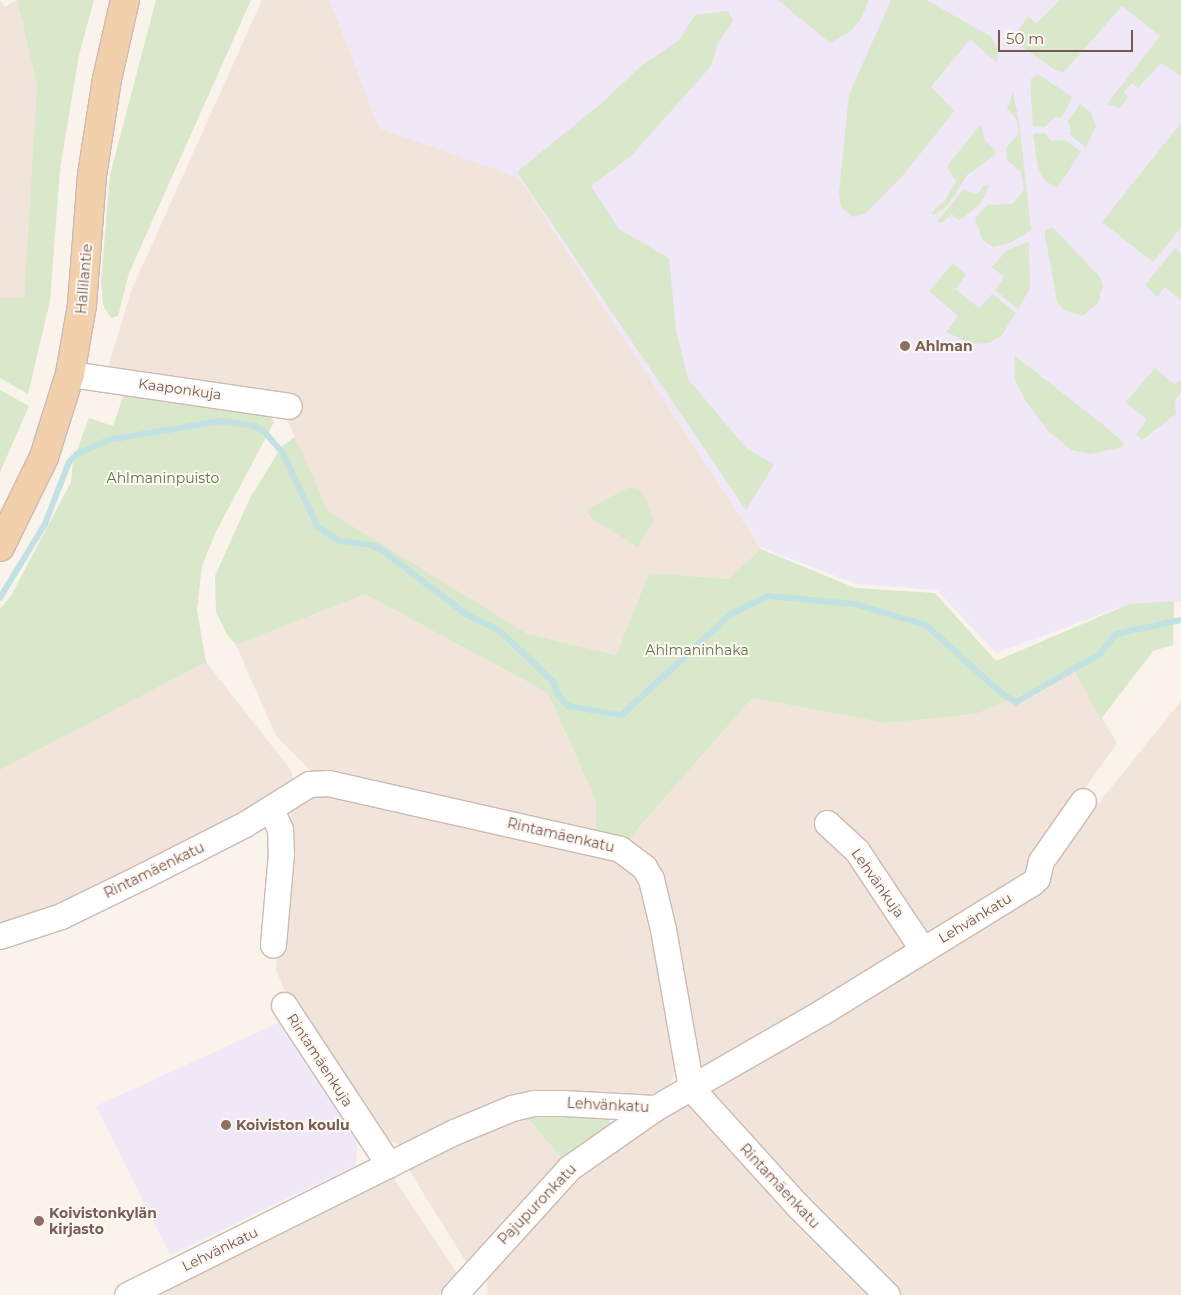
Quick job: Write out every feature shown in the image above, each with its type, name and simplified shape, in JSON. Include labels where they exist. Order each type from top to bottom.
[{"type":"main road","name":"Hallilantie","points":[[0,547],[44,457],[70,374],[82,305],[92,175],[107,79],[126,0]]},
{"type":"street","name":"Kaaponkuja","points":[[70,374],[289,406]]},
{"type":"street","name":"Rintamäenkatu","points":[[0,936],[61,916],[271,809],[309,784],[328,783],[628,853],[644,867],[651,879],[663,929],[691,1088],[797,1205],[887,1295]]},
{"type":"street","name":"Lehvänkatu","points":[[127,1295],[454,1132],[534,1103],[655,1108],[1032,883],[1037,878],[1041,861],[1083,801]]},
{"type":"street","points":[[271,809],[280,830],[281,853],[273,945]]},
{"type":"street","name":"Lehvänkuja","points":[[827,823],[857,851],[922,950]]},
{"type":"street","name":"Rintamäenkuja","points":[[284,1005],[389,1165]]},
{"type":"street","name":"Pajupuronkatu","points":[[467,1290],[569,1168],[655,1108]]},
{"type":"shaded area","points":[[0,0],[5,7],[17,0],[37,85],[24,298],[0,298]]},
{"type":"shaded area","points":[[262,0],[330,0],[379,128],[519,177],[761,549],[728,579],[649,573],[616,655],[528,634],[328,511],[275,393],[124,372],[108,367],[132,289]]},
{"type":"shaded area","name":"Ahlman","points":[[330,0],[1181,0],[1181,601],[1129,604],[996,653],[937,590],[857,584],[760,547],[519,178],[379,128]]},
{"type":"shaded area","points":[[365,594],[548,693],[596,801],[595,832],[312,772],[276,736],[236,645]]},
{"type":"shaded area","points":[[206,662],[291,770],[293,781],[286,790],[47,912],[0,927],[0,770]]},
{"type":"shaded area","points":[[1075,672],[1117,743],[1028,869],[1010,883],[706,1068],[698,1063],[652,866],[629,839],[752,698],[886,723],[976,714]]},
{"type":"shaded area","points":[[1181,701],[1181,1295],[901,1295],[816,1211],[706,1093],[998,914],[1053,873],[1061,850]]},
{"type":"shaded area","points":[[336,793],[616,858],[636,874],[649,906],[676,1066],[670,1085],[645,1097],[534,1091],[402,1146],[387,1140],[283,987],[276,969],[291,810],[317,794]]},
{"type":"shaded area","name":"Koiviston koulu","points":[[282,1021],[358,1144],[355,1166],[170,1255],[96,1106]]},
{"type":"shaded area","points":[[690,1103],[876,1295],[488,1295],[486,1271],[570,1183],[666,1108]]},
{"type":"shaded area","points":[[526,1116],[564,1161],[466,1262],[409,1170],[465,1137]]},
{"type":"shaded area","points":[[393,1177],[457,1273],[438,1295],[154,1295]]},
{"type":"green space","points":[[17,0],[94,0],[79,55],[60,170],[50,301],[28,394],[0,378],[0,298],[24,298],[37,85]]},
{"type":"green space","points":[[156,0],[251,0],[129,273],[118,316],[111,318],[103,305],[101,282],[110,175]]},
{"type":"green space","points":[[778,0],[869,0],[860,20],[850,32],[830,43]]},
{"type":"green space","points":[[891,0],[926,0],[990,36],[998,48],[997,63],[970,39],[931,87],[954,111],[905,173],[866,213],[852,217],[841,207],[839,192],[849,95]]},
{"type":"green space","points":[[1060,0],[1181,0],[1181,76],[1161,63],[1138,88],[1132,83],[1124,92],[1128,97],[1120,108],[1107,104],[1160,36],[1122,6],[1064,72],[1057,71],[1018,44],[1014,37],[1028,16],[1036,24]]},
{"type":"green space","points":[[728,11],[733,21],[718,43],[711,66],[631,156],[591,186],[619,229],[669,258],[676,331],[688,379],[747,449],[774,464],[746,510],[517,172],[604,101],[641,66],[679,40],[695,15]]},
{"type":"green space","points":[[1038,74],[1072,97],[1062,118],[1055,117],[1045,127],[1033,126],[1030,80]]},
{"type":"green space","points":[[1013,92],[1019,122],[1031,230],[1010,243],[993,247],[982,239],[975,218],[987,205],[1012,204],[1024,190],[1021,172],[1007,160],[1006,148],[1018,134],[1017,120],[1007,108]]},
{"type":"green space","points":[[1080,104],[1090,112],[1096,126],[1086,147],[1069,134],[1071,130],[1068,121]]},
{"type":"green space","points":[[1181,123],[1181,228],[1153,262],[1102,222]]},
{"type":"green space","points":[[981,124],[984,139],[996,151],[995,155],[967,175],[948,205],[934,215],[931,213],[946,199],[956,181],[947,166]]},
{"type":"green space","points":[[1045,133],[1051,141],[1065,140],[1081,152],[1057,188],[1044,180],[1038,168],[1033,134]]},
{"type":"green space","points":[[990,185],[980,204],[963,218],[958,220],[952,214],[941,223],[937,222],[964,189],[973,194],[979,193],[983,186]]},
{"type":"green space","points":[[1053,228],[1100,277],[1103,286],[1098,303],[1082,316],[1063,309],[1057,302],[1045,235],[1045,230]]},
{"type":"green space","points":[[1029,242],[1030,288],[1018,309],[995,290],[1004,277],[992,267],[1007,250]]},
{"type":"green space","points":[[1175,248],[1181,253],[1181,300],[1165,287],[1157,297],[1145,285]]},
{"type":"green space","points":[[953,263],[966,275],[955,289],[979,308],[992,294],[1016,313],[1001,336],[989,343],[972,344],[946,332],[958,316],[929,291]]},
{"type":"green space","points":[[1015,356],[1106,427],[1123,442],[1122,447],[1090,454],[1072,450],[1048,431],[1025,400],[1014,378]]},
{"type":"green space","points":[[1155,368],[1175,385],[1181,378],[1181,392],[1175,401],[1176,414],[1142,440],[1136,434],[1147,420],[1126,402]]},
{"type":"green space","points":[[0,390],[29,406],[0,472]]},
{"type":"green space","name":"Ahlmaninpuisto","points":[[125,391],[269,415],[274,422],[216,532],[202,566],[197,610],[206,662],[0,770],[0,609],[11,596],[71,482],[73,461],[89,418],[113,426]]},
{"type":"green space","name":"Ahlmaninhaka","points":[[295,437],[328,511],[528,634],[616,655],[649,573],[728,579],[761,549],[855,588],[935,593],[996,661],[1129,604],[1174,601],[1173,645],[1153,651],[1101,719],[1075,672],[976,714],[886,723],[752,698],[629,839],[595,832],[596,801],[548,693],[365,594],[236,645],[226,633],[216,611],[215,576],[250,498],[282,446]]},
{"type":"green space","points":[[630,487],[641,490],[654,520],[638,547],[591,518],[586,510]]},
{"type":"green space","points":[[608,1111],[611,1127],[564,1161],[526,1116]]},
{"type":"waterway","points":[[0,598],[45,524],[69,462],[77,454],[108,440],[221,421],[255,426],[265,432],[283,453],[318,527],[340,541],[372,545],[382,550],[469,616],[499,630],[554,682],[558,694],[568,706],[622,715],[731,614],[768,596],[855,604],[926,625],[1004,695],[1016,702],[1100,654],[1116,634],[1181,620]]},
{"type":"place","name":"Ahlman","points":[[905,346]]},
{"type":"place","name":"Koiviston koulu","points":[[226,1125]]},
{"type":"place","name":"Koivistonkylän kirjasto","points":[[39,1221]]}]
